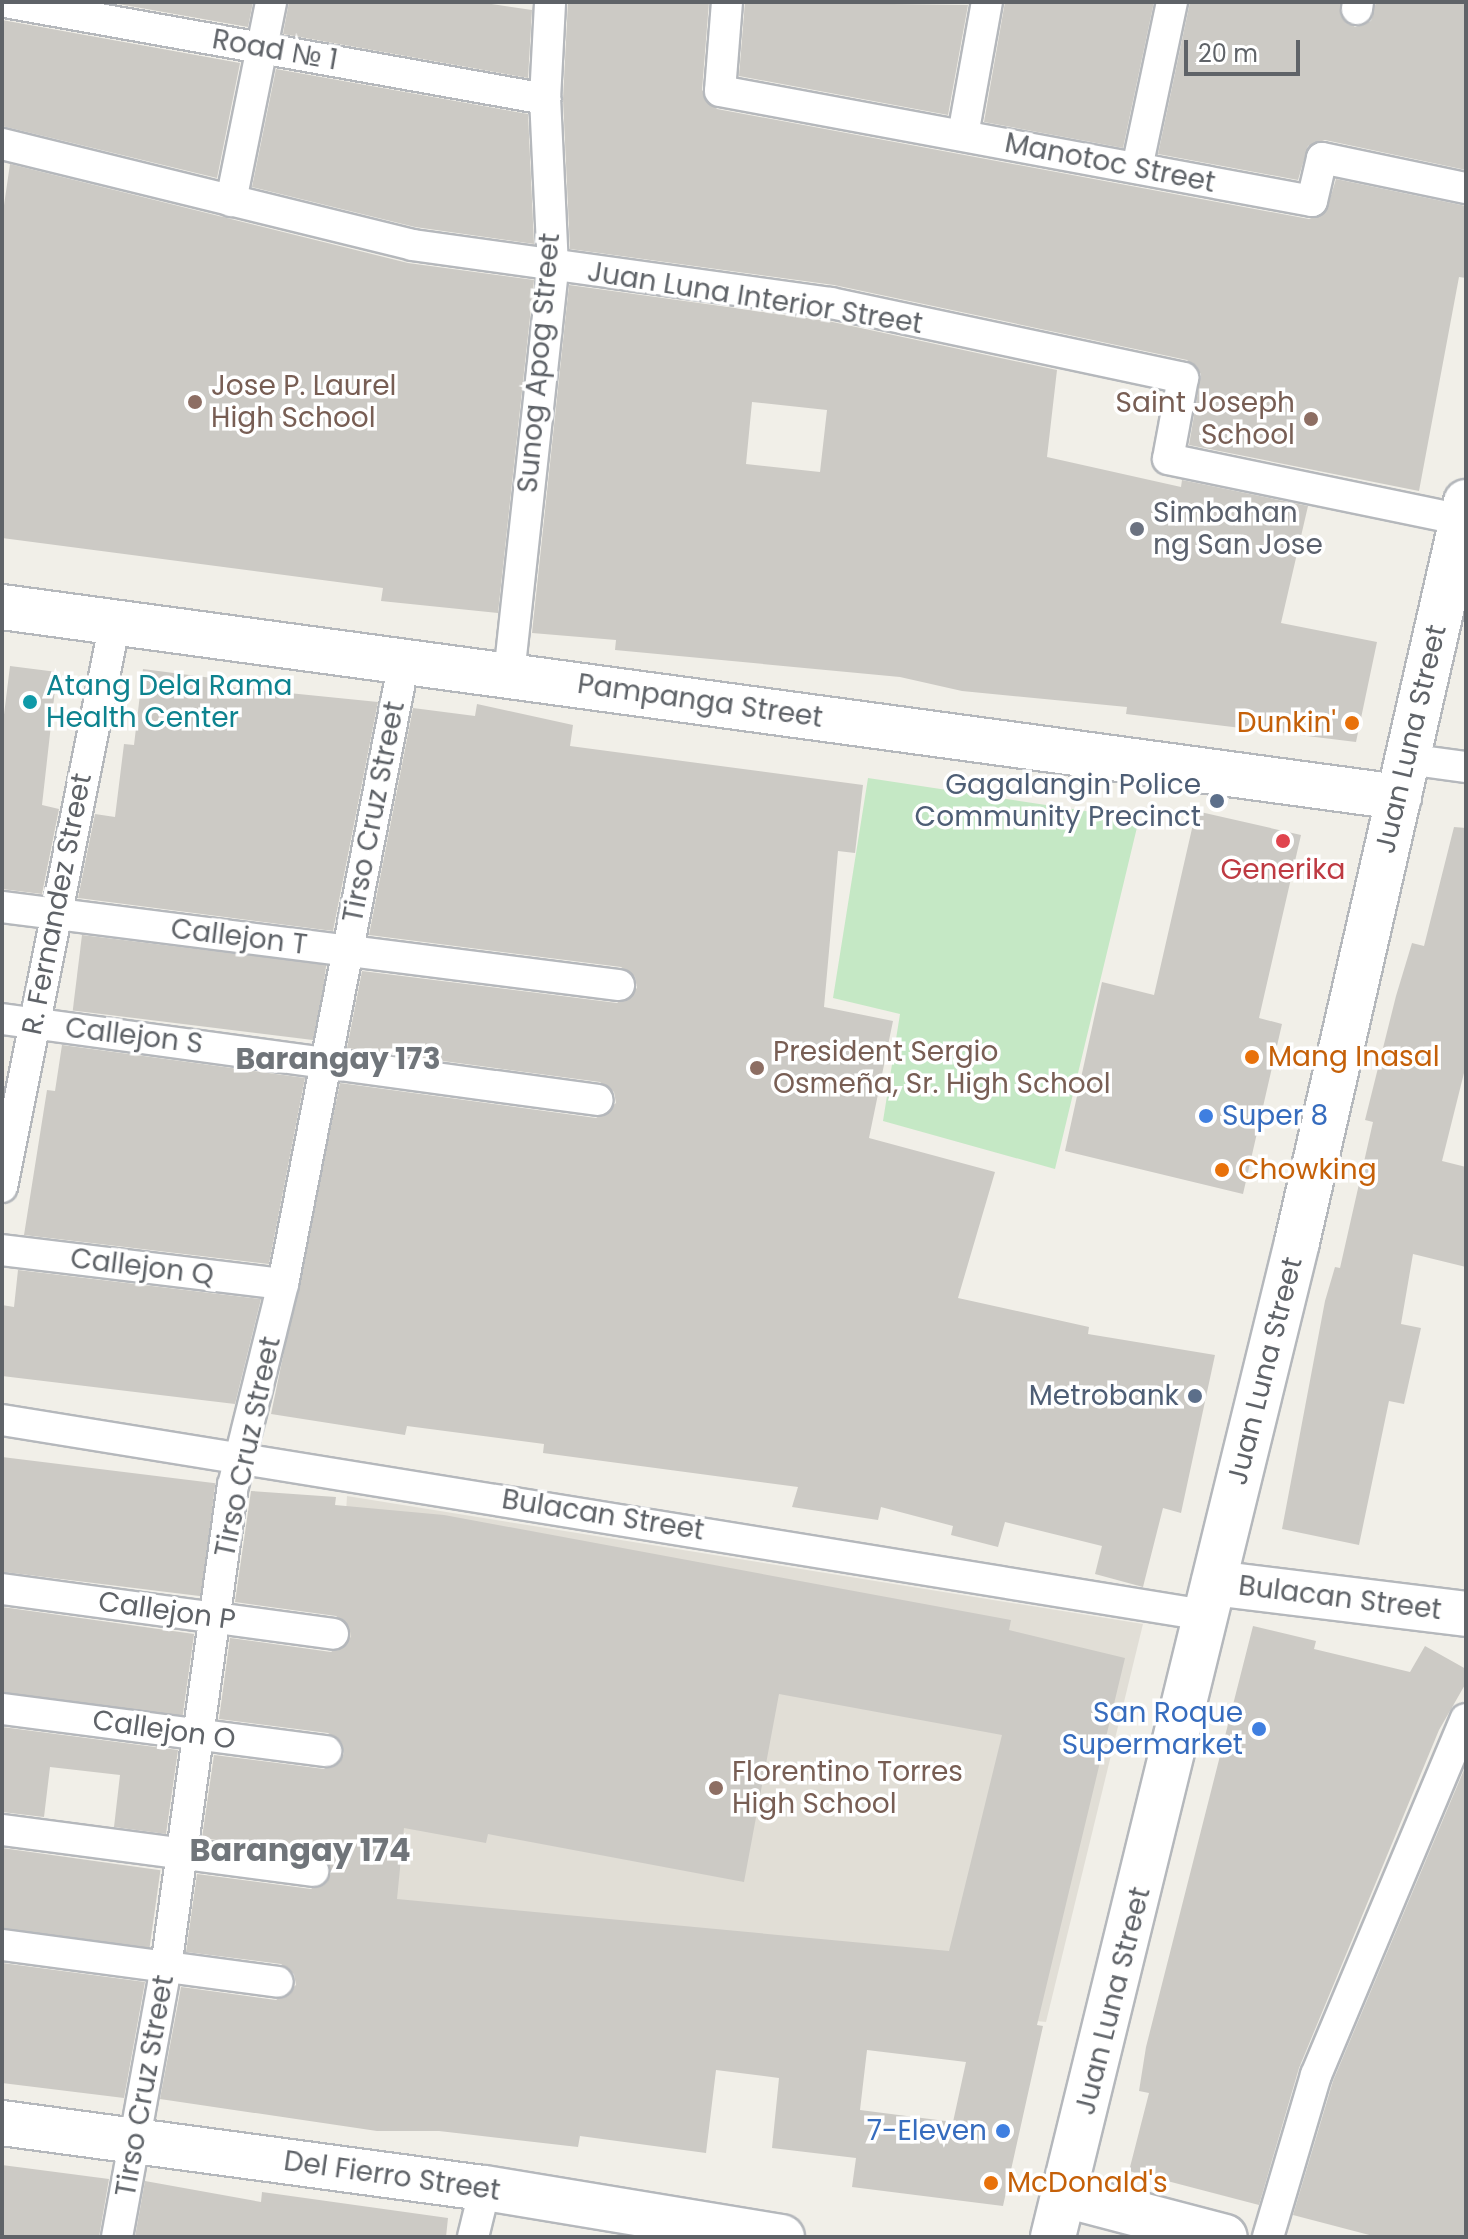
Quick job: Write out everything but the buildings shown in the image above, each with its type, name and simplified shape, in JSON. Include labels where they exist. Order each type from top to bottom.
[{"type":"street","name":"Road № 1","points":[[5,2],[545,99]]},
{"type":"street","points":[[231,201],[271,2]]},
{"type":"street","name":"Sunog Apog Street","points":[[509,675],[553,267],[545,99],[550,2]]},
{"type":"street","name":"Manotoc Street","points":[[727,2],[720,91],[1312,201],[1322,158],[1466,188]]},
{"type":"street","points":[[963,135],[987,2]]},
{"type":"street","points":[[1137,168],[1172,2]]},
{"type":"street","name":"Juan Luna Interior Street","points":[[2,144],[412,245],[553,267],[831,303],[1183,378],[1168,459],[1464,511]]},
{"type":"street","name":"Juan Luna Street","points":[[1053,2237],[1209,1599],[1464,511]]},
{"type":"street","name":"Pampanga Street","points":[[2,607],[509,675],[1403,778],[1466,767]]},
{"type":"street","name":"R. Fernandez Street","points":[[2,1187],[53,914],[115,622]]},
{"type":"street","name":"Tirso Cruz Street","points":[[117,2237],[138,2141],[243,1456],[283,1284],[404,661]]},
{"type":"street","name":"Callejon T","points":[[2,907],[619,985]]},
{"type":"street","name":"Callejon S","points":[[2,1019],[598,1100]]},
{"type":"street","name":"Callejon Q","points":[[2,1250],[283,1284]]},
{"type":"street","name":"Bulacan Street","points":[[2,1420],[1209,1599],[1466,1614]]},
{"type":"street","name":"Callejon P","points":[[2,1589],[333,1634]]},
{"type":"street","name":"Callejon O","points":[[2,1709],[326,1751]]},
{"type":"street","points":[[1268,2237],[1316,2075],[1466,1719]]},
{"type":"street","points":[[2,1830],[313,1871]]},
{"type":"street","points":[[2,1945],[278,1982]]},
{"type":"street","name":"Del Fierro Street","points":[[2,2123],[485,2188],[782,2237]]},
{"type":"street","points":[[473,2237],[485,2188]]},
{"type":"street","points":[[1065,2195],[1225,2237]]},
{"type":"shaded area","name":"Florentino Torres High School","points":[[347,1496],[1143,1624],[1046,2022],[320,1952]]},
{"type":"green space","points":[[868,778],[1139,819],[1055,1169],[883,1121],[900,1014],[833,998]]},
{"type":"place","name":"Jose P. Laurel High School","points":[[195,402]]},
{"type":"place","name":"Saint Joseph School","points":[[1311,419]]},
{"type":"place","name":"Simbahan ng San Jose","points":[[1137,529]]},
{"type":"place","name":"Atang Dela Rama Health Center","points":[[30,702]]},
{"type":"place","name":"Dunkin'","points":[[1352,723]]},
{"type":"place","name":"Gagalangin Police Community Precinct","points":[[1217,801]]},
{"type":"place","name":"Generika","points":[[1283,841]]},
{"type":"place","name":"Mang Inasal","points":[[1252,1057]]},
{"type":"place","name":"President Sergio Osmeña, Sr. High School","points":[[757,1068]]},
{"type":"place","name":"Super 8","points":[[1206,1116]]},
{"type":"place","name":"Chowking","points":[[1222,1170]]},
{"type":"place","name":"Metrobank","points":[[1195,1396]]},
{"type":"place","name":"San Roque Supermarket","points":[[1259,1729]]},
{"type":"place","name":"Florentino Torres High School","points":[[716,1788]]},
{"type":"place","name":"7-Eleven","points":[[1003,2131]]},
{"type":"place","name":"McDonald's","points":[[991,2183]]},
{"type":"district","name":"Barangay 173","points":[[338,1059]]},
{"type":"district","name":"Barangay 174","points":[[300,1850]]}]
